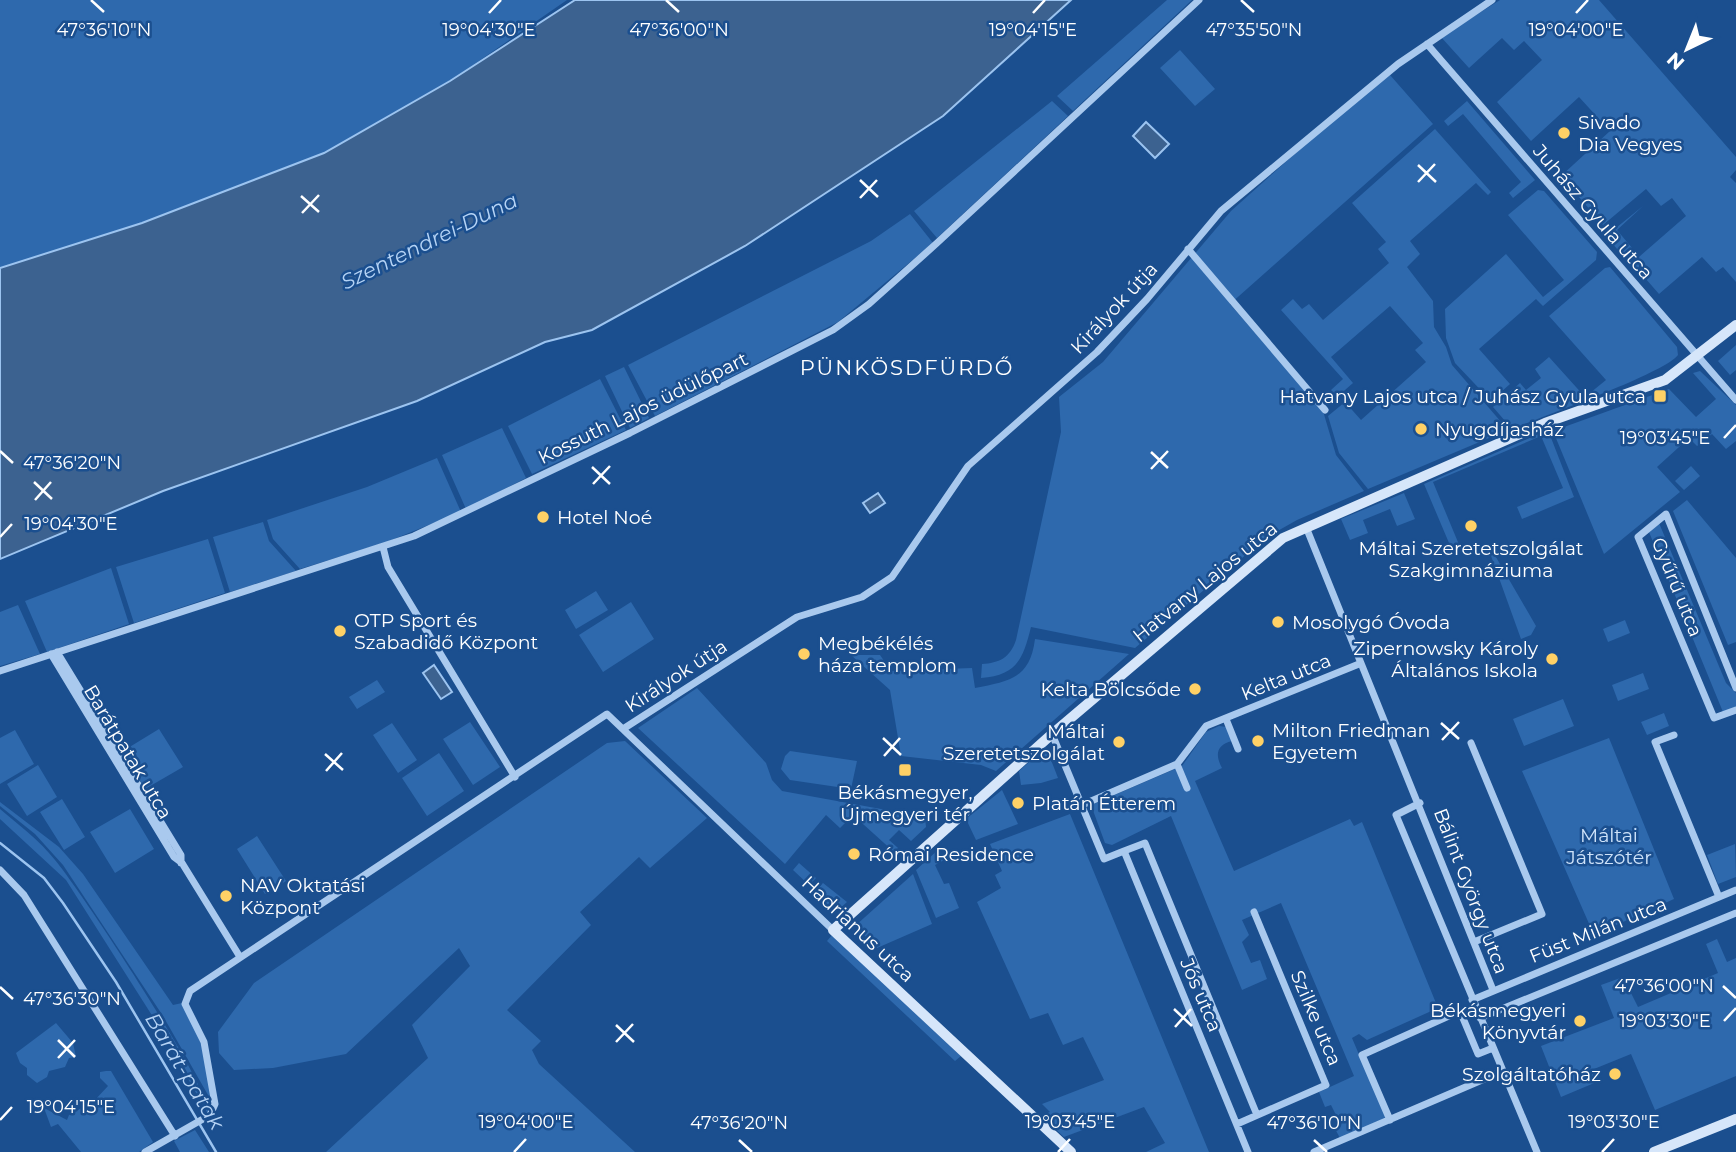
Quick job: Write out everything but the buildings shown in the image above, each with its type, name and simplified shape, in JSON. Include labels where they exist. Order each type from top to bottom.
[{"type":"street","name":"Kossuth Lajos üdülőpart","points":[[0,671],[383,547],[465,513],[833,330],[869,304],[1199,0]]},
{"type":"street","name":"Királyok útja","points":[[177,1135],[212,1113],[216,1098],[204,1042],[187,1010],[186,995],[607,714],[623,729],[797,617],[862,597],[892,577],[968,466],[1097,352],[1221,211],[1375,82],[1492,0]]},
{"type":"street","name":"Juhász Gyula utca","points":[[1427,44],[1736,400]]},
{"type":"street","points":[[1188,249],[1325,410]]},
{"type":"street","name":"Hatvany Lajos utca","points":[[834,930],[1052,734],[1273,545],[1306,527],[1545,423],[1665,380],[1699,357],[1736,325]]},
{"type":"street","name":"Gyűrű utca","points":[[1736,688],[1666,514],[1638,537],[1714,718],[1736,710]]},
{"type":"street","name":"Bálint György utca","points":[[1306,527],[1359,664],[1420,803],[1493,990]]},
{"type":"street","points":[[383,547],[388,567],[515,777]]},
{"type":"street","name":"Barátpatak utca","points":[[54,653],[181,855],[182,863],[240,957]]},
{"type":"street","name":"Kelta utca","points":[[1082,805],[1177,764],[1206,726],[1359,664]]},
{"type":"street","name":"Kelta utca","points":[[1226,719],[1238,749]]},
{"type":"street","name":"Hadrianus utca","points":[[623,729],[1071,1152]]},
{"type":"street","name":"Jós utca","points":[[1052,734],[1104,859],[1145,844],[1257,1115]]},
{"type":"street","points":[[1674,734],[1655,742],[1719,897]]},
{"type":"street","points":[[1471,743],[1542,914],[1474,942]]},
{"type":"street","points":[[1177,764],[1187,788]]},
{"type":"street","name":"Bálint György utca","points":[[1420,803],[1396,814],[1537,1152]]},
{"type":"street","name":"Jós utca","points":[[1124,852],[1248,1152]]},
{"type":"street","points":[[0,870],[24,895],[177,1135],[145,1152]]},
{"type":"street","name":"Füst Milán utca","points":[[1472,1000],[1736,890]]},
{"type":"street","name":"Szilke utca","points":[[1237,1124],[1326,1085],[1254,912]]},
{"type":"street","name":"Füst Milán utca","points":[[1480,1018],[1736,913]]},
{"type":"street","points":[[1390,1120],[1362,1055],[1460,1011],[1478,1054],[1493,1048]]},
{"type":"street","points":[[1314,1152],[1503,1071]]},
{"type":"street","points":[[1654,1152],[1736,1119]]},
{"type":"green space","points":[[0,0],[567,0],[450,81],[324,153],[142,223],[0,268]]},
{"type":"green space","points":[[1167,0],[1192,0],[1073,111],[1057,96]]},
{"type":"green space","points":[[1500,0],[1599,0],[1736,157],[1736,170],[1730,177],[1736,183],[1736,282],[1723,267],[1716,272],[1702,257],[1659,294],[1632,263],[1686,216],[1672,198],[1661,206],[1646,189],[1603,225],[1561,176],[1610,131],[1579,97],[1531,141],[1497,102],[1542,60],[1524,41],[1514,50],[1502,38],[1469,68],[1441,37]]},
{"type":"green space","points":[[1180,50],[1215,89],[1195,106],[1160,68]]},
{"type":"green space","points":[[1390,75],[1433,124],[1230,304],[1323,411],[1336,455],[1364,491],[1297,520],[1267,537],[1135,648],[1031,627],[1025,648],[1011,669],[981,678],[982,664],[1003,658],[1011,651],[1016,640],[1061,432],[1059,397],[1103,362],[1231,211],[1328,124]]},
{"type":"green space","points":[[1052,101],[1068,116],[937,238],[914,211]]},
{"type":"green space","points":[[1467,101],[1535,180],[1513,198],[1509,193],[1521,182],[1463,114],[1448,126],[1444,121]]},
{"type":"green space","points":[[1435,129],[1491,192],[1488,195],[1476,183],[1410,241],[1420,254],[1407,267],[1433,301],[1434,327],[1446,347],[1452,365],[1508,430],[1368,489],[1339,453],[1328,416],[1345,402],[1361,420],[1426,362],[1415,350],[1423,343],[1390,306],[1331,357],[1353,383],[1337,397],[1331,390],[1343,379],[1281,310],[1293,299],[1302,309],[1309,304],[1323,320],[1389,263],[1378,249],[1386,242],[1352,203]]},
{"type":"green space","points":[[1538,190],[1544,191],[1597,252],[1596,260],[1543,306],[1536,299],[1479,349],[1510,384],[1491,401],[1455,363],[1446,338],[1445,309],[1506,254],[1543,297],[1564,280],[1508,215]]},
{"type":"green space","points":[[1643,206],[1617,230],[1632,248],[1623,256],[1606,236]]},
{"type":"green space","points":[[910,214],[933,243],[838,322],[655,416],[628,365],[871,241]]},
{"type":"green space","points":[[1610,267],[1677,347],[1678,355],[1668,363],[1627,383],[1512,429],[1493,407],[1520,383],[1526,390],[1541,378],[1535,369],[1549,357],[1585,397],[1606,380],[1549,316],[1605,268]]},
{"type":"green space","points":[[1736,345],[1736,370],[1730,375],[1718,361]]},
{"type":"green space","points":[[624,367],[649,418],[630,428],[605,376]]},
{"type":"green space","points":[[1700,371],[1736,405],[1736,441],[1726,449],[1712,434],[1697,446],[1689,438],[1657,467],[1680,492],[1604,554],[1553,431],[1669,389],[1696,417],[1716,399],[1693,373]]},
{"type":"green space","points":[[600,379],[626,430],[532,474],[508,426]]},
{"type":"green space","points":[[502,428],[526,478],[466,509],[442,455]]},
{"type":"green space","points":[[1548,430],[1574,497],[1522,519],[1517,507],[1563,488],[1541,436],[1433,482],[1460,547],[1452,550],[1424,484]]},
{"type":"green space","points":[[437,458],[461,512],[384,543],[300,569],[273,539],[267,520],[367,487]]},
{"type":"green space","points":[[1691,466],[1700,476],[1684,490],[1675,481]]},
{"type":"green space","points":[[1404,493],[1415,519],[1397,526],[1390,509],[1363,520],[1368,533],[1350,540],[1341,519]]},
{"type":"green space","points":[[1687,500],[1736,558],[1736,642],[1728,645],[1673,511]]},
{"type":"green space","points":[[263,522],[269,541],[296,571],[230,592],[213,537]]},
{"type":"green space","points":[[1659,523],[1726,683],[1736,693],[1736,707],[1723,712],[1649,532]]},
{"type":"green space","points":[[208,539],[225,593],[134,623],[116,567]]},
{"type":"green space","points":[[1493,552],[1536,626],[1531,635],[1521,639],[1490,553]]},
{"type":"green space","points":[[111,568],[129,624],[47,652],[25,601]]},
{"type":"green space","points":[[596,591],[608,610],[576,629],[565,610]]},
{"type":"green space","points":[[631,602],[654,639],[603,672],[579,635]]},
{"type":"green space","points":[[18,605],[40,654],[0,666],[0,612]]},
{"type":"green space","points":[[1625,620],[1630,633],[1608,642],[1603,629]]},
{"type":"green space","points":[[1035,639],[1129,654],[996,771],[981,765],[901,756],[890,690],[851,655],[880,655],[891,671],[972,668],[975,688],[1016,676],[1028,663]]},
{"type":"green space","points":[[1643,673],[1649,689],[1618,701],[1612,685]]},
{"type":"green space","points":[[377,680],[385,692],[357,709],[349,697]]},
{"type":"green space","points":[[697,688],[766,763],[772,780],[782,791],[925,817],[926,827],[911,841],[899,830],[889,840],[898,848],[894,852],[853,815],[840,828],[826,815],[785,864],[638,728]]},
{"type":"green space","points":[[1563,699],[1574,726],[1524,746],[1513,719]]},
{"type":"green space","points":[[1664,713],[1669,726],[1647,735],[1641,722]]},
{"type":"green space","points":[[470,722],[500,767],[473,785],[443,739]]},
{"type":"green space","points":[[392,723],[417,760],[398,773],[373,735]]},
{"type":"green space","points":[[1219,726],[1227,727],[1232,741],[1218,751],[1222,768],[1195,781],[1234,871],[1350,819],[1354,826],[1362,822],[1438,1008],[1367,1040],[1359,1034],[1352,1038],[1386,1118],[1340,1138],[1334,1127],[1340,1123],[1331,1105],[1325,1107],[1319,1092],[1354,1076],[1281,903],[1242,920],[1249,935],[1242,942],[1251,963],[1260,960],[1267,979],[1242,990],[1171,816],[1112,845],[1105,843],[1091,805],[1182,766],[1206,732]]},
{"type":"green space","points":[[159,729],[183,767],[145,789],[123,751]]},
{"type":"green space","points":[[15,730],[34,764],[0,784],[0,738]]},
{"type":"green space","name":"Máltai Játszótér","points":[[1609,738],[1674,899],[1594,935],[1522,771]]},
{"type":"green space","points":[[625,741],[707,818],[650,868],[639,857],[580,912],[591,925],[507,1010],[541,1041],[532,1050],[539,1064],[635,1152],[326,1152],[428,1058],[412,1025],[470,966],[459,948],[346,1054],[273,1068],[234,1070],[219,1053],[218,1032],[254,983],[607,743]]},
{"type":"green space","points":[[1046,747],[1058,778],[1021,785],[1019,771]]},
{"type":"green space","points":[[790,751],[857,761],[851,789],[790,780],[781,769],[785,756]]},
{"type":"green space","points":[[439,753],[464,791],[427,816],[402,778]]},
{"type":"green space","points":[[38,765],[57,797],[27,816],[7,784]]},
{"type":"green space","points":[[1002,790],[1018,824],[976,840],[966,819]]},
{"type":"green space","points":[[62,799],[85,837],[64,850],[40,812]]},
{"type":"green space","points":[[0,802],[59,847],[83,874],[173,1005],[182,1003],[201,1039],[212,1102],[163,1016],[63,865],[35,834],[0,806]]},
{"type":"green space","points":[[0,809],[49,853],[90,908],[169,1031],[204,1098],[208,1114],[153,1017],[66,880],[0,819]]},
{"type":"green space","points":[[130,809],[154,849],[115,873],[90,832]]},
{"type":"green space","points":[[1070,814],[1209,1152],[1146,1152],[1165,1143],[1144,1107],[1064,1137],[1041,1116],[1050,1112],[1042,1104],[1104,1080],[1083,1037],[1063,1045],[1048,1013],[1030,1019],[977,902],[1001,888],[995,875],[1002,871],[990,844]]},
{"type":"green space","points":[[257,836],[286,881],[265,894],[237,849]]},
{"type":"green space","points":[[1735,844],[1736,877],[1718,884],[1707,855]]},
{"type":"green space","points":[[939,849],[944,860],[935,865],[944,884],[949,883],[959,908],[936,918],[916,870]]},
{"type":"green space","points":[[799,863],[816,878],[809,885],[793,870]]},
{"type":"green space","points":[[913,874],[932,924],[877,948],[855,926]]},
{"type":"green space","points":[[823,883],[847,902],[836,912],[814,892]]},
{"type":"green space","points":[[832,935],[961,1056],[955,1061],[827,941]]},
{"type":"green space","points":[[1717,939],[1727,962],[1736,958],[1736,1076],[1655,1110],[1631,1054],[1594,1069],[1599,1081],[1561,1097],[1541,1046],[1614,1018],[1601,985],[1623,977],[1638,1007],[1718,973],[1706,944]]},
{"type":"green space","points":[[56,1023],[73,1043],[76,1057],[69,1058],[65,1067],[49,1071],[47,1077],[37,1083],[27,1075],[27,1068],[20,1063],[16,1053]]},
{"type":"green space","points":[[111,1071],[153,1142],[139,1152],[81,1152],[58,1124],[51,1127],[44,1108],[67,1120],[69,1115],[94,1101],[108,1086],[100,1078],[100,1072]]},
{"type":"green space","points":[[195,1130],[209,1152],[180,1152],[174,1141]]},
{"type":"water","name":"Szentendrei-Duna","points":[[575,0],[1071,0],[943,116],[745,246],[592,330],[545,342],[417,401],[163,491],[0,559],[0,268],[142,223],[324,153],[450,81]]},
{"type":"water","points":[[1146,122],[1169,144],[1155,158],[1133,136]]},
{"type":"water","points":[[878,493],[885,503],[870,513],[863,503]]},
{"type":"water","points":[[434,665],[452,692],[441,699],[423,673]]},
{"type":"waterway","name":"Barát-patak","points":[[0,843],[44,878],[63,903],[116,982],[216,1152]]},
{"type":"place","name":"Sivado Dia Vegyes","points":[[1564,133]]},
{"type":"place","name":"Hatvany Lajos utca / Juhász Gyula utca","points":[[1660,396]]},
{"type":"place","name":"Nyugdíjasház","points":[[1421,429]]},
{"type":"place","name":"Hotel Noé","points":[[543,517]]},
{"type":"place","name":"Máltai Szeretetszolgálat Szakgimnáziuma","points":[[1471,526]]},
{"type":"place","name":"Mosolygó Óvoda","points":[[1278,622]]},
{"type":"place","name":"OTP Sport és Szabadidő Központ","points":[[340,631]]},
{"type":"place","name":"Megbékélés háza templom","points":[[804,654]]},
{"type":"place","name":"Zipernowsky Károly Általános Iskola","points":[[1552,659]]},
{"type":"place","name":"Kelta Bölcsőde","points":[[1195,689]]},
{"type":"place","name":"Milton Friedman Egyetem","points":[[1258,741]]},
{"type":"place","name":"Máltai Szeretetszolgálat","points":[[1119,742]]},
{"type":"place","name":"Békásmegyer, Újmegyeri tér","points":[[905,770]]},
{"type":"place","name":"Platán Étterem","points":[[1018,803]]},
{"type":"place","name":"Római Residence","points":[[854,854]]},
{"type":"place","name":"NAV Oktatási Központ","points":[[226,896]]},
{"type":"place","name":"Békásmegyeri Könyvtár","points":[[1580,1021]]},
{"type":"place","name":"Szolgáltatóház","points":[[1615,1074]]},
{"type":"district","name":"PÜNKÖSDFÜRDŐ","points":[[907,367]]}]
